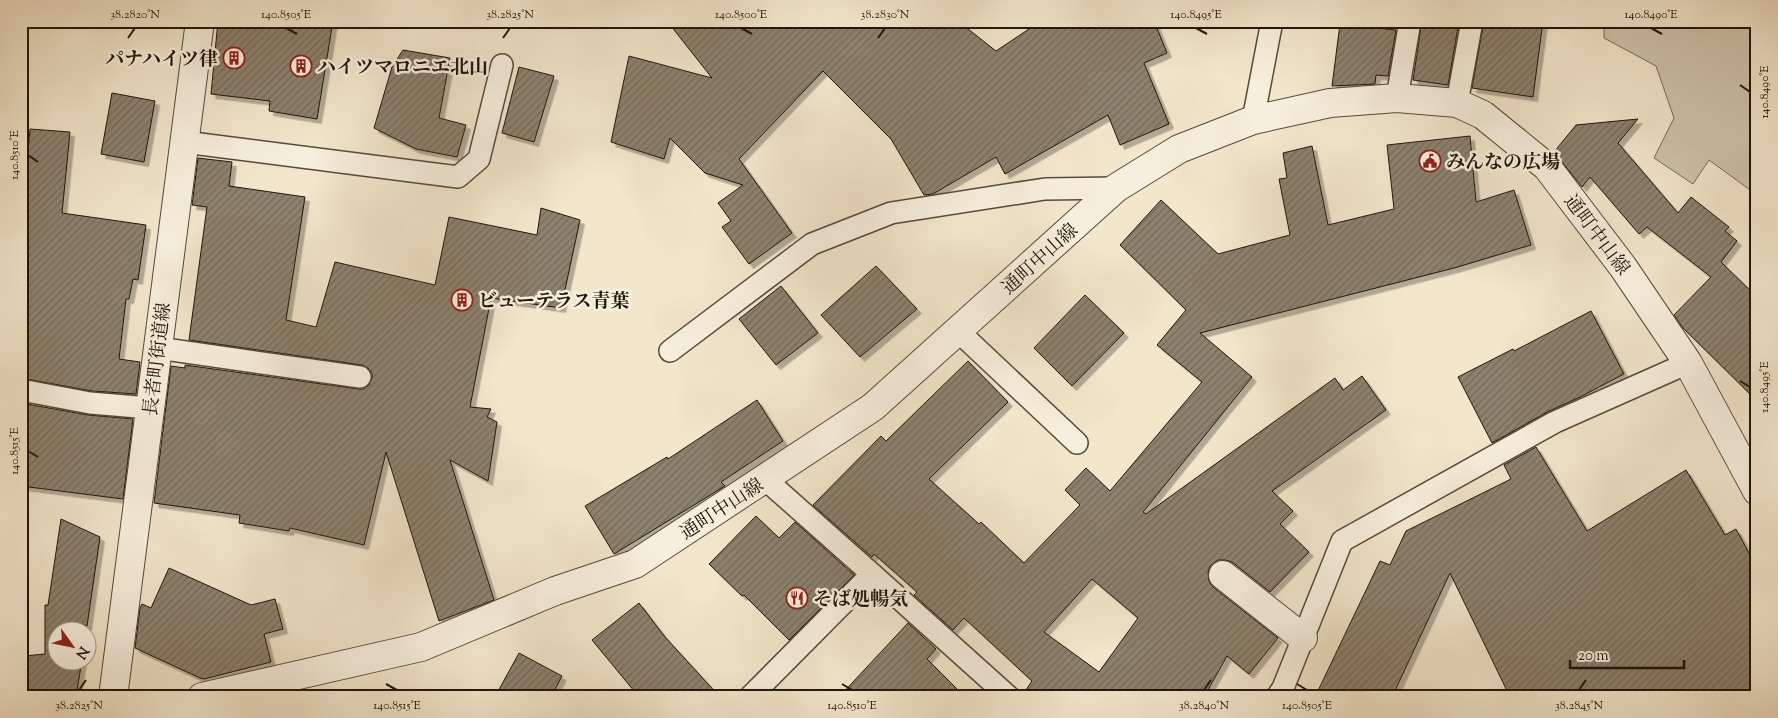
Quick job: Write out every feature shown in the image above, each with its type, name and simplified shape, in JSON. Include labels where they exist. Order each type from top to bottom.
[{"type":"street","name":"長者町街道線","points":[[113,697],[200,21]]},
{"type":"street","name":"通町中山線","points":[[202,697],[421,647],[555,591],[635,564],[873,407],[1116,188],[1179,149],[1253,120],[1330,103],[1397,98],[1457,103],[1483,115],[1547,167],[1623,267],[1688,363],[1757,491]]},
{"type":"street","points":[[1223,575],[1303,638]]},
{"type":"lane","points":[[1253,120],[1272,21]]},
{"type":"lane","points":[[1397,98],[1410,21]]},
{"type":"lane","points":[[1457,103],[1472,21]]},
{"type":"lane","points":[[184,142],[458,177],[479,158],[502,64]]},
{"type":"lane","points":[[670,351],[812,244],[891,213],[1045,189],[1116,188]]},
{"type":"lane","points":[[958,331],[1077,442]]},
{"type":"lane","points":[[158,348],[360,377]]},
{"type":"lane","points":[[1277,697],[1283,688],[1342,541],[1556,422],[1688,363]]},
{"type":"lane","points":[[21,390],[90,403],[150,408]]},
{"type":"lane","points":[[765,479],[1009,697]]},
{"type":"lane","points":[[750,697],[872,574]]},
{"type":"shaded area","points":[[1604,21],[1757,21],[1757,195],[1709,160],[1693,184],[1654,158],[1674,118],[1656,66],[1604,38]]},
{"type":"building","points":[[218,21],[333,21],[317,119],[269,111],[270,101],[211,94]]},
{"type":"building","points":[[667,21],[958,21],[996,51],[1041,21],[1154,21],[1167,53],[1144,63],[1169,124],[1120,145],[1108,115],[1005,174],[996,157],[933,194],[924,195],[891,139],[823,71],[739,159],[792,233],[749,264],[722,227],[731,221],[718,203],[743,185],[705,173],[670,138],[664,159],[611,142],[629,56],[712,78]]},
{"type":"building","points":[[1422,21],[1459,21],[1448,85],[1413,80]]},
{"type":"building","points":[[1484,21],[1543,21],[1533,97],[1472,88]]},
{"type":"building","points":[[1340,24],[1396,30],[1388,76],[1376,75],[1375,84],[1332,86]]},
{"type":"building","points":[[403,50],[450,58],[439,118],[466,125],[457,157],[416,149],[374,128],[392,67]]},
{"type":"building","points":[[519,67],[554,76],[534,142],[502,133]]},
{"type":"building","points":[[112,93],[155,101],[144,162],[101,154]]},
{"type":"building","points":[[1638,119],[1618,143],[1678,213],[1691,197],[1729,227],[1725,231],[1737,241],[1721,262],[1757,297],[1757,401],[1683,328],[1674,315],[1711,277],[1647,227],[1639,234],[1590,177],[1582,187],[1554,152],[1576,125]]},
{"type":"building","points":[[30,129],[70,132],[62,213],[146,225],[138,280],[133,279],[129,299],[126,299],[119,359],[140,362],[136,394],[92,391],[21,378],[21,205],[23,205]]},
{"type":"building","points":[[1470,136],[1476,202],[1514,190],[1531,245],[1454,268],[1200,333],[1252,377],[1143,512],[1146,514],[1335,378],[1343,390],[1362,376],[1386,410],[1272,491],[1293,511],[1280,524],[1309,552],[1270,592],[1232,562],[1218,560],[1210,566],[1208,573],[1209,581],[1213,587],[1278,638],[1249,674],[1227,656],[1204,697],[1021,697],[1032,681],[964,618],[953,630],[914,595],[917,592],[874,554],[872,557],[813,505],[881,436],[886,441],[968,361],[1008,402],[929,479],[979,524],[981,522],[1024,563],[1080,505],[1065,490],[1086,468],[1110,491],[1202,382],[1157,345],[1186,310],[1120,245],[1161,200],[1218,254],[1290,235],[1279,179],[1287,178],[1283,153],[1312,146],[1328,225],[1394,209],[1387,145]],"holes":[[[1092,579],[1138,618],[1099,672],[1044,632]]]},
{"type":"building","points":[[198,158],[232,162],[229,186],[305,197],[286,320],[316,327],[335,262],[435,285],[449,217],[537,235],[541,208],[580,220],[561,308],[491,298],[470,407],[491,409],[487,417],[497,422],[488,481],[450,460],[494,600],[439,621],[386,452],[364,545],[290,528],[289,531],[239,523],[240,515],[154,503],[171,366],[185,368],[185,365],[358,389],[364,389],[369,385],[372,378],[372,373],[362,365],[189,340],[207,207],[192,205]]},
{"type":"building","points":[[876,266],[917,309],[860,357],[821,315]]},
{"type":"building","points":[[781,286],[818,333],[776,365],[739,319]]},
{"type":"building","points":[[1085,295],[1124,333],[1072,386],[1034,348]]},
{"type":"building","points":[[1591,311],[1624,374],[1549,411],[1492,443],[1458,377],[1513,349],[1514,351]]},
{"type":"building","points":[[757,400],[783,441],[721,482],[725,486],[614,554],[585,506],[667,457],[668,459]]},
{"type":"building","points":[[21,403],[88,415],[133,419],[123,499],[21,486]]},
{"type":"building","points":[[1536,447],[1587,531],[1686,470],[1725,535],[1736,529],[1757,568],[1757,697],[1510,697],[1450,573],[1392,697],[1315,697],[1380,561],[1390,565],[1406,531],[1511,479],[1504,465]]},
{"type":"building","points":[[756,516],[779,538],[795,522],[854,575],[789,640],[744,595],[742,596],[709,564]]},
{"type":"building","points":[[61,519],[100,537],[88,620],[48,620],[48,670],[80,670],[76,697],[27,697],[24,656],[45,654],[45,605],[48,605]]},
{"type":"building","points":[[169,568],[251,605],[275,599],[283,629],[264,634],[271,662],[204,679],[135,648],[140,608],[142,604],[151,608]]},
{"type":"building","points":[[639,603],[665,637],[720,697],[639,697],[592,640]]},
{"type":"building","points":[[908,623],[936,649],[927,659],[965,697],[839,697]]},
{"type":"building","points":[[519,653],[562,676],[551,697],[495,697]]},
{"type":"place","name":"パナハイツ律","points":[[234,58]]},
{"type":"place","name":"ハイツマロニエ北山","points":[[301,66]]},
{"type":"place","name":"みんなの広場","points":[[1430,161]]},
{"type":"place","name":"ビューテラス青葉","points":[[462,300]]},
{"type":"place","name":"そば処暢気","points":[[797,598]]}]
